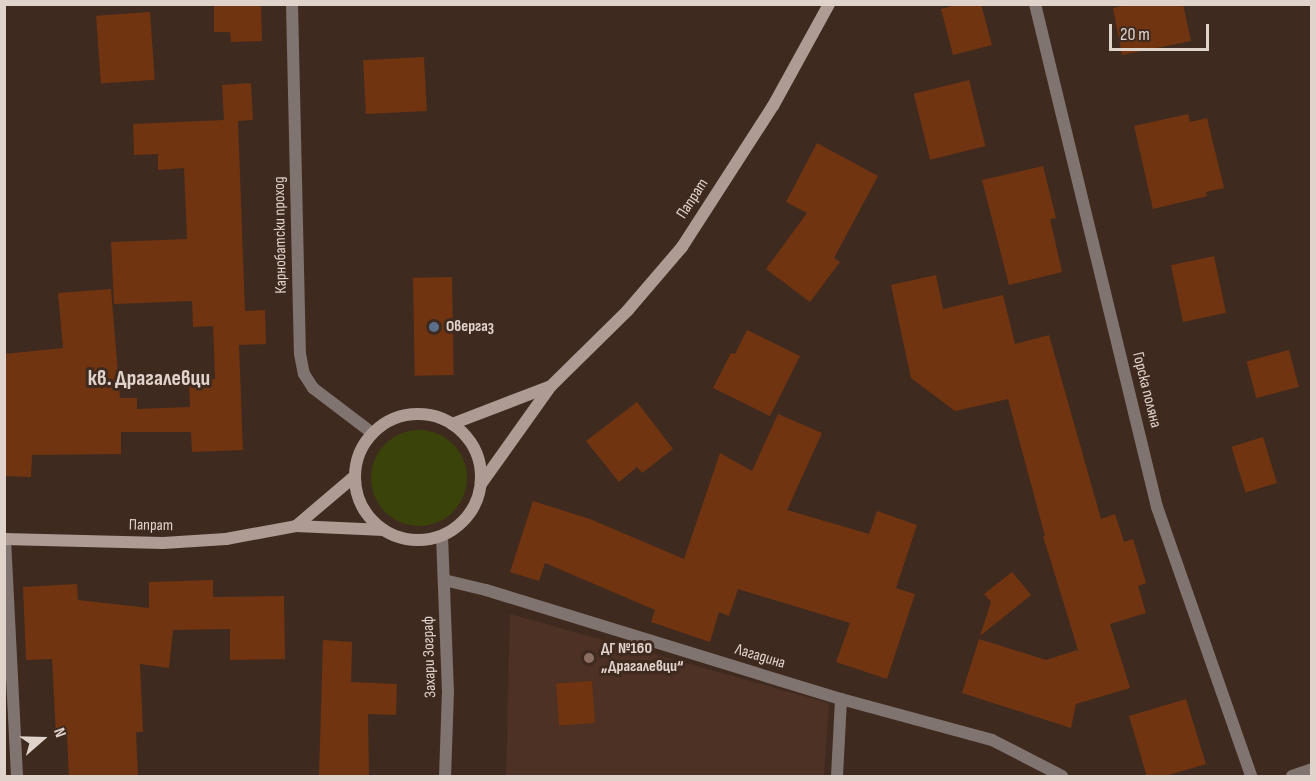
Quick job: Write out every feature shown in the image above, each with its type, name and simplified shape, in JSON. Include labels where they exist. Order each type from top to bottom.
[{"type":"main road","name":"Папрат","points":[[481,484],[551,386],[628,310],[682,247],[773,106],[829,4]]},
{"type":"main road","name":"Папрат","points":[[452,424],[551,386]]},
{"type":"main road","points":[[411,414],[426,414],[452,424],[470,440],[481,467],[481,484],[477,501],[469,516],[442,536],[422,541],[402,539],[384,531],[362,507],[355,476],[357,460],[372,433],[385,423],[411,414]]},
{"type":"main road","points":[[296,526],[355,476]]},
{"type":"main road","name":"Папрат","points":[[5,539],[199,543],[296,526],[384,531]]},
{"type":"street","name":"Карнобатски проход","points":[[292,4],[300,354],[304,374],[313,388],[372,433]]},
{"type":"street","name":"Горска поляна","points":[[1035,4],[1157,507],[1251,777]]},
{"type":"street","name":"Захари Зограф","points":[[442,536],[448,691],[445,777]]},
{"type":"street","points":[[5,539],[17,777]]},
{"type":"street","name":"Лагадина","points":[[444,580],[486,590],[841,699],[992,740],[1062,777]]},
{"type":"street","points":[[837,777],[841,699]]},
{"type":"street","points":[[1292,777],[1311,769]]},
{"type":"shaded area","name":"ДГ №160 „Драгалевци“","points":[[510,614],[829,703],[824,776],[506,776]]},
{"type":"green space","points":[[419,430],[438,433],[453,444],[464,459],[467,478],[464,497],[453,512],[438,523],[419,526],[400,523],[385,512],[374,497],[371,478],[374,459],[385,444],[400,433]]},
{"type":"building","points":[[214,4],[261,4],[262,41],[231,42],[230,32],[214,32]]},
{"type":"building","points":[[959,4],[981,4],[992,45],[953,55],[941,9]]},
{"type":"building","points":[[1130,4],[1183,4],[1191,41],[1122,55],[1113,8]]},
{"type":"building","points":[[150,12],[155,80],[101,84],[96,16]]},
{"type":"building","points":[[424,57],[427,111],[366,114],[363,60]]},
{"type":"building","points":[[969,80],[985,146],[930,160],[914,94]]},
{"type":"building","points":[[251,83],[253,120],[238,121],[245,311],[265,310],[266,344],[239,345],[243,450],[192,452],[191,432],[121,432],[121,454],[32,455],[31,477],[4,476],[4,354],[63,348],[58,293],[111,289],[120,398],[137,398],[137,409],[190,407],[189,380],[215,379],[213,326],[193,327],[192,301],[114,304],[111,242],[187,239],[184,168],[158,170],[158,154],[134,155],[133,124],[224,120],[222,85]]},
{"type":"building","points":[[1188,114],[1190,122],[1207,118],[1224,188],[1206,192],[1207,196],[1153,209],[1134,126]]},
{"type":"building","points":[[817,143],[878,176],[834,258],[840,262],[810,302],[766,269],[807,213],[786,202]]},
{"type":"building","points":[[1043,166],[1056,218],[1050,219],[1062,272],[1009,285],[982,180]]},
{"type":"building","points":[[1214,256],[1226,313],[1183,322],[1171,265]]},
{"type":"building","points":[[936,275],[943,309],[1003,295],[1015,344],[1049,335],[1101,519],[1115,514],[1124,542],[1133,539],[1146,583],[1138,586],[1146,613],[1110,624],[1130,688],[1076,704],[1071,728],[962,693],[979,639],[1046,660],[1077,650],[1079,653],[1043,536],[1045,536],[1008,399],[955,411],[911,378],[891,285]]},
{"type":"building","name":"Овергаз","points":[[452,277],[454,375],[415,376],[413,278]]},
{"type":"building","points":[[747,330],[800,356],[770,416],[713,388],[731,353],[735,354]]},
{"type":"building","points":[[1289,350],[1299,387],[1256,398],[1246,361]]},
{"type":"building","points":[[637,402],[673,449],[642,473],[637,467],[619,482],[586,441]]},
{"type":"building","points":[[778,414],[822,433],[787,510],[869,534],[877,511],[917,525],[896,588],[915,594],[887,679],[836,662],[850,623],[738,589],[729,616],[719,612],[710,642],[651,622],[655,610],[545,563],[539,581],[510,572],[533,501],[590,519],[684,559],[720,453],[752,471]]},
{"type":"building","points":[[1263,437],[1277,483],[1245,493],[1231,447]]},
{"type":"building","points":[[1012,572],[1031,595],[980,636],[991,602],[984,594]]},
{"type":"building","points":[[213,580],[213,597],[284,596],[285,659],[230,660],[230,629],[173,630],[169,668],[140,664],[143,732],[136,732],[138,777],[69,777],[67,735],[56,735],[52,659],[26,660],[23,587],[77,584],[78,600],[149,608],[149,582]]},
{"type":"building","points":[[323,640],[352,642],[351,682],[397,684],[396,715],[368,714],[369,777],[319,777]]},
{"type":"building","points":[[592,681],[595,723],[559,725],[556,684]]},
{"type":"building","points":[[1186,699],[1206,764],[1162,777],[1147,777],[1129,716]]},
{"type":"place","name":"Овергаз","points":[[434,327]]},
{"type":"place","name":"ДГ №160 „Драгалевци“","points":[[589,658]]},
{"type":"district","name":"кв. Драгалевци","points":[[149,379]]}]
